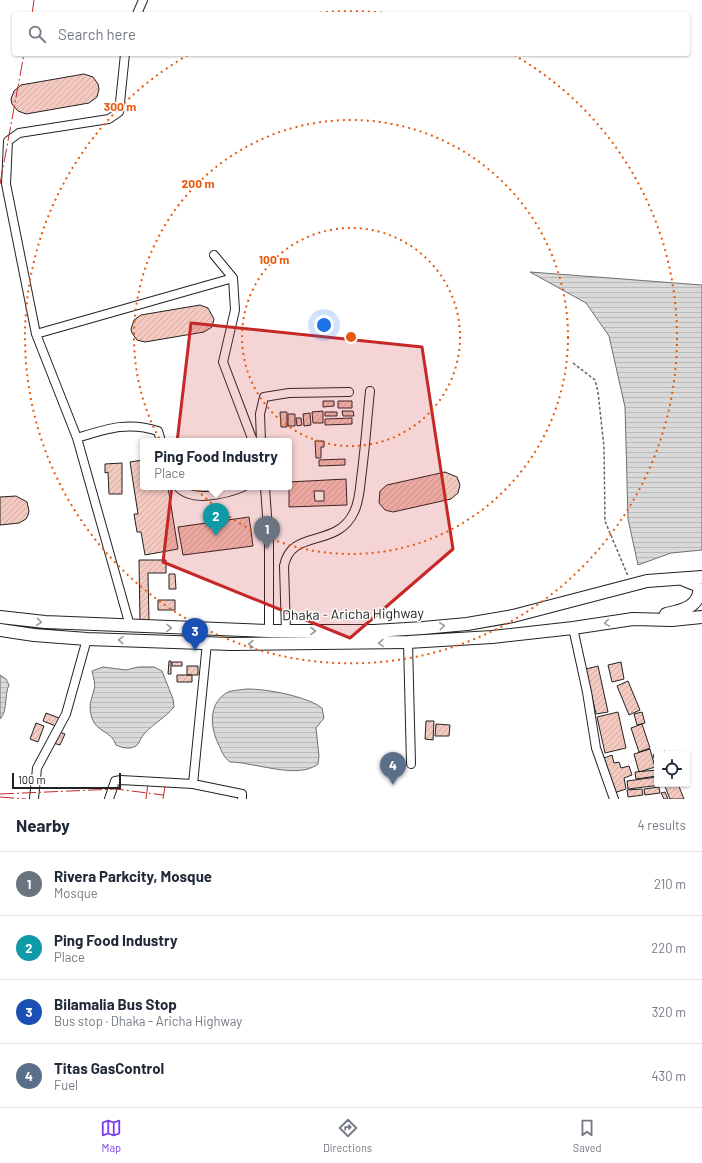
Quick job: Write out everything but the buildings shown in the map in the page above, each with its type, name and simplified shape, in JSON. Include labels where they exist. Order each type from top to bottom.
[{"type":"highway","name":"Dhaka - Aricha Highway","points":[[0,617],[45,622],[130,626],[269,631],[374,631],[467,624],[513,616],[668,578],[702,577]]},
{"type":"highway","points":[[633,619],[686,610],[698,603],[702,595],[698,586],[688,581],[668,578]]},
{"type":"highway","name":"Dhaka - Aricha Highway","points":[[0,630],[34,635],[87,639],[207,643],[408,642],[465,639],[573,628],[633,619],[672,620],[702,617]]},
{"type":"street","points":[[138,12],[143,0]]},
{"type":"street","points":[[125,56],[119,112],[109,120],[19,133],[8,142],[6,184],[36,334],[77,438],[130,626]]},
{"type":"street","points":[[214,255],[233,278],[235,310],[223,362],[252,438]]},
{"type":"street","points":[[36,334],[233,278]]},
{"type":"street","points":[[286,631],[284,566],[286,556],[298,545],[335,533],[344,527],[354,512],[359,497],[363,469],[370,391]]},
{"type":"street","points":[[261,438],[260,414],[264,397],[289,393],[349,392]]},
{"type":"street","points":[[77,438],[121,427],[142,426],[158,431],[160,438]]},
{"type":"street","points":[[185,490],[199,496],[226,494],[236,490]]},
{"type":"street","points":[[265,490],[269,545],[269,631]]},
{"type":"street","points":[[573,628],[587,692],[596,748],[614,799]]},
{"type":"street","points":[[34,799],[37,768],[66,714],[87,639]]},
{"type":"street","points":[[408,642],[412,764]]},
{"type":"street","points":[[193,784],[207,643]]},
{"type":"street","points":[[109,799],[115,781],[193,784],[242,794],[242,799]]},
{"type":"path","points":[[573,363],[595,380],[598,392],[604,447],[605,521],[631,586]]},
{"type":"highlighted area","points":[[191,323],[422,347],[453,549],[350,638],[163,562]]},
{"type":"shaded area","points":[[530,272],[702,285],[702,550],[671,553],[638,565],[628,519],[625,407],[609,336],[586,303]]},
{"type":"shaded area","points":[[103,667],[126,670],[138,667],[154,667],[162,671],[173,699],[174,707],[143,735],[135,747],[124,748],[116,745],[111,737],[94,723],[92,718],[90,707],[95,686],[92,671]]},
{"type":"shaded area","points":[[0,675],[6,679],[9,685],[4,712],[0,719]]},
{"type":"shaded area","points":[[247,689],[265,690],[286,694],[306,700],[322,708],[324,718],[316,728],[319,756],[318,764],[309,769],[288,770],[230,762],[226,758],[222,753],[213,728],[212,721],[214,708],[222,696],[228,692]]},
{"type":"power","points":[[32,12],[34,0]]},
{"type":"power","points":[[0,184],[24,56]]},
{"type":"power","points":[[146,799],[148,783]]},
{"type":"power","points":[[163,799],[165,786]]},
{"type":"power","points":[[0,794],[116,789],[163,795]]},
{"type":"power","points":[[0,797],[26,799]]},
{"type":"place","name":"Ping Food Industry","points":[[216,536]]},
{"type":"place","name":"Rivera Parkcity, Mosque","points":[[267,549]]},
{"type":"place","name":"Bilamalia Bus Stop","points":[[195,651]]},
{"type":"place","name":"Titas GasControl","points":[[393,785]]}]
